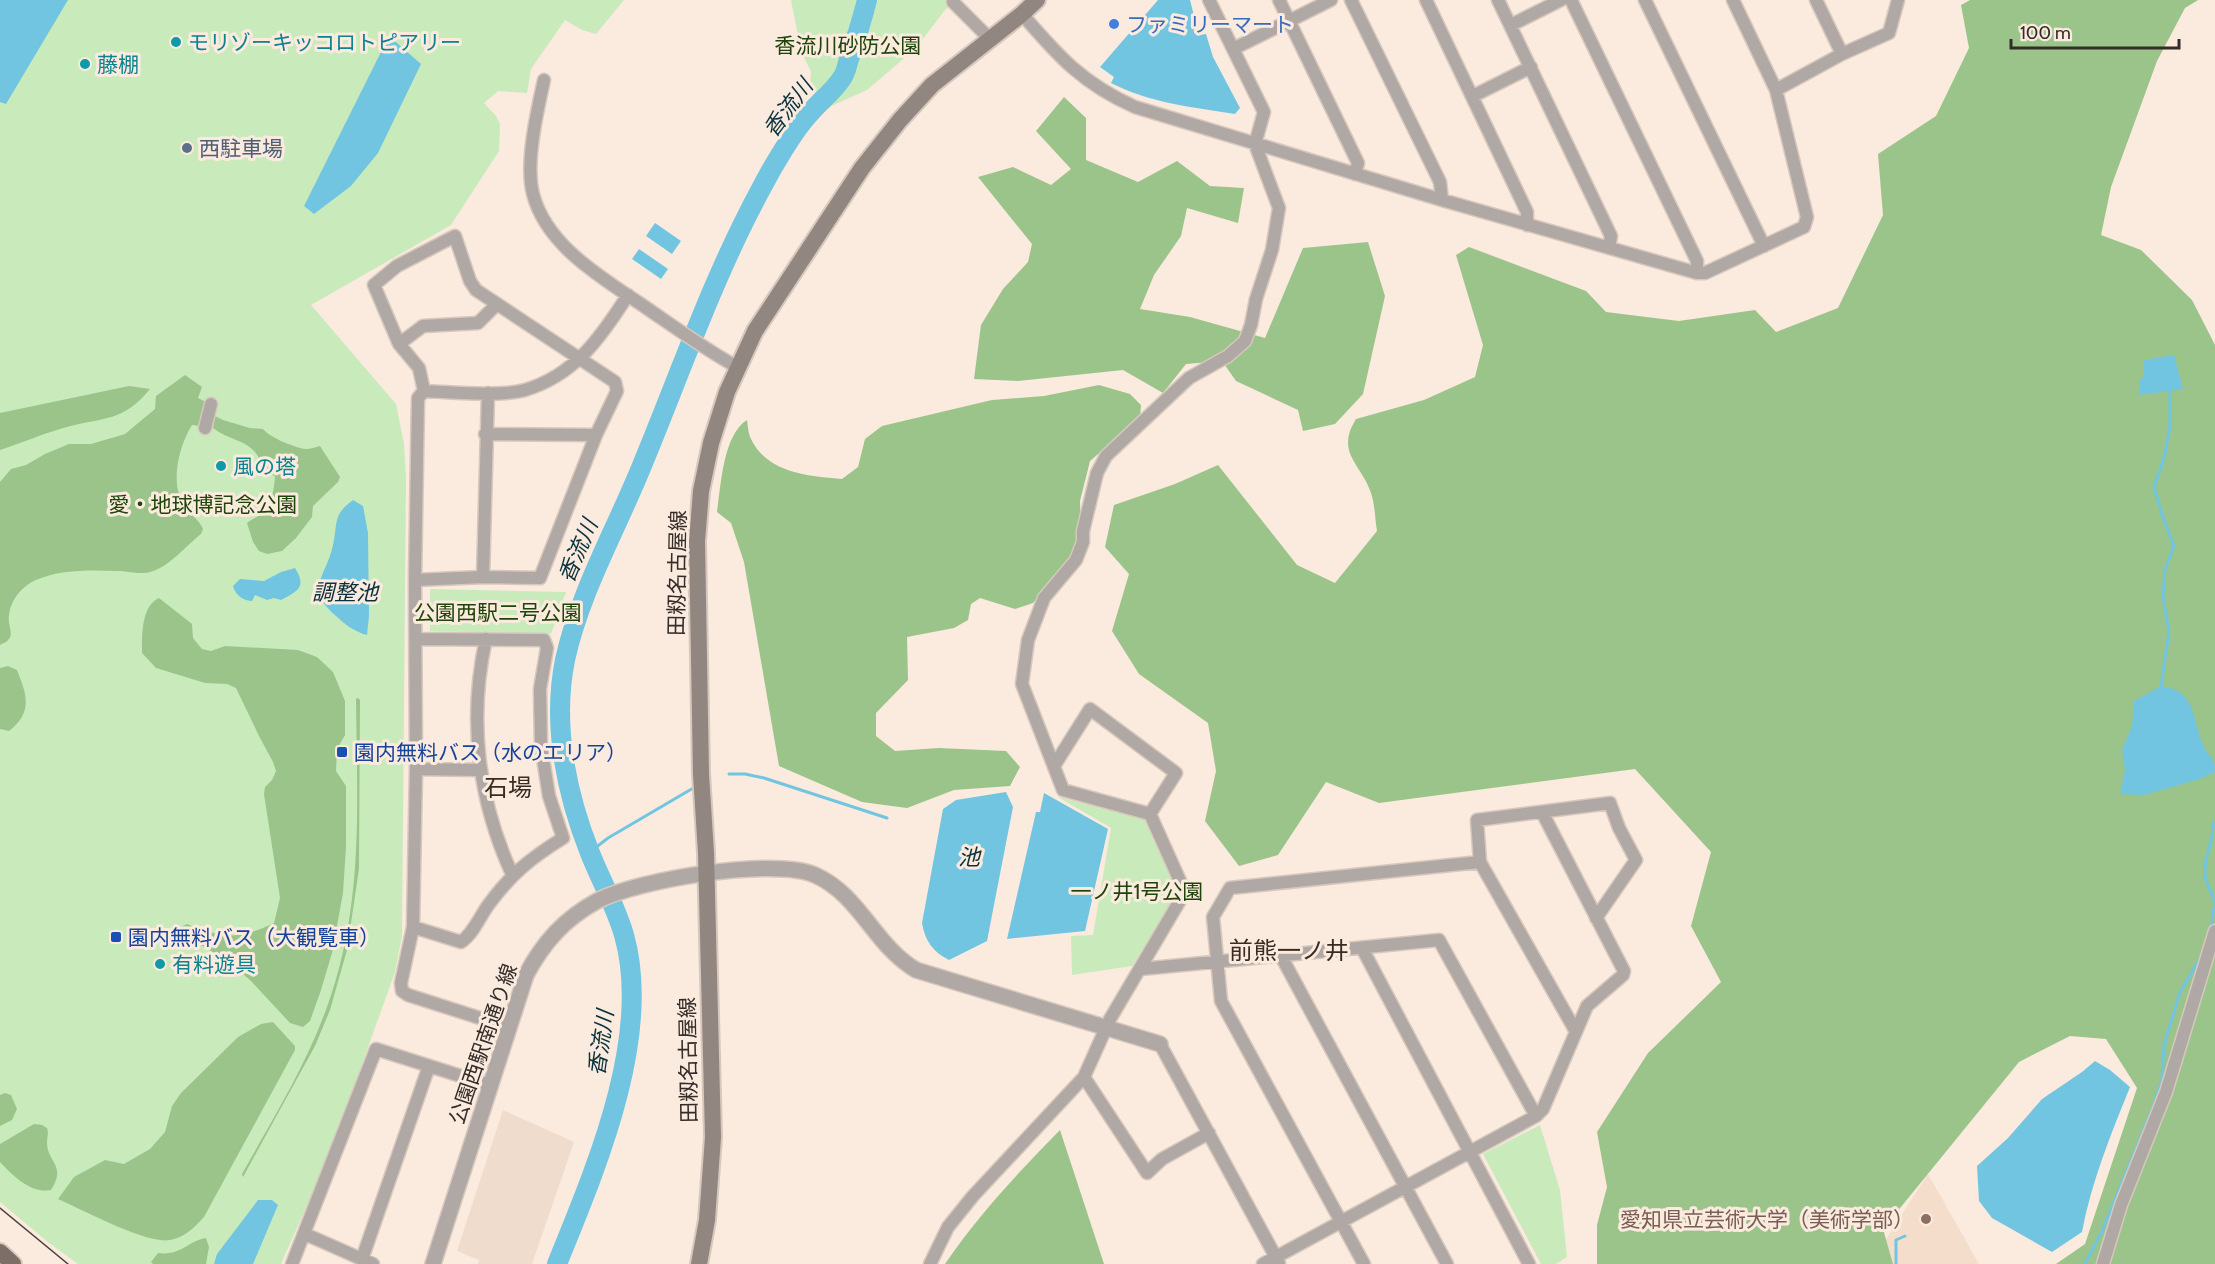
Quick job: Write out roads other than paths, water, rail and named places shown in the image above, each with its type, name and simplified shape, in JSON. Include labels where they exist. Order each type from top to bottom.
[{"type":"main road","name":"田籾名古屋線","points":[[699,1264],[707,1220],[713,1137],[701,774],[697,541],[701,491],[711,443],[737,367],[771,303],[862,168],[932,85],[991,40],[1037,0]]},
{"type":"main road","points":[[0,1252],[13,1264]]},
{"type":"street","points":[[1150,814],[1063,790],[1022,684],[1028,640],[1044,598],[1076,560],[1083,542],[1083,531],[1097,473],[1106,456],[1189,378],[1228,356],[1245,341],[1272,250],[1280,208],[1255,144],[1264,112],[1209,0]]},
{"type":"street","points":[[1279,0],[1358,163],[1356,174]]},
{"type":"street","points":[[1233,49],[1331,0]]},
{"type":"street","points":[[1351,0],[1440,182],[1442,200]]},
{"type":"street","points":[[1426,0],[1527,212],[1527,225]]},
{"type":"street","points":[[1498,0],[1611,236],[1609,248]]},
{"type":"street","points":[[1511,25],[1561,0]]},
{"type":"street","points":[[1571,0],[1697,261],[1697,273]]},
{"type":"street","points":[[1645,0],[1764,246]]},
{"type":"street","points":[[1022,14],[1061,59],[1080,76],[1108,94],[1135,107],[1527,225],[1697,273],[1705,273],[1804,227],[1807,217],[1776,90],[1733,0]]},
{"type":"street","points":[[1816,0],[1842,54]]},
{"type":"street","points":[[1776,90],[1842,54],[1889,33],[1898,0]]},
{"type":"street","points":[[953,2],[991,40]]},
{"type":"street","points":[[1473,96],[1531,67]]},
{"type":"street","points":[[544,80],[536,114],[532,147],[533,194],[541,214],[553,232],[568,249],[628,295],[710,352],[737,367]]},
{"type":"street","points":[[415,580],[483,577],[540,578],[596,435],[617,392],[615,382],[476,290],[470,281],[455,236],[397,266],[374,285],[399,344],[418,368],[424,391]]},
{"type":"street","points":[[424,391],[488,393],[524,390],[559,376],[581,359],[628,295]]},
{"type":"street","points":[[399,344],[423,326],[478,323],[497,304]]},
{"type":"street","points":[[424,391],[418,398],[413,927],[401,983],[402,991],[408,995],[508,1027]]},
{"type":"street","points":[[483,577],[485,434],[488,393]]},
{"type":"street","points":[[206,428],[211,404]]},
{"type":"street","points":[[485,434],[596,435]]},
{"type":"street","points":[[413,927],[461,942],[467,938],[487,906],[512,874],[563,838],[549,796],[541,746],[540,689],[547,648],[544,640],[416,639]]},
{"type":"street","points":[[486,639],[477,695],[476,726],[480,770],[495,834],[512,874]]},
{"type":"street","points":[[1054,766],[1090,709],[1176,773],[1150,814]]},
{"type":"street","points":[[416,769],[480,770]]},
{"type":"street","points":[[1575,1030],[1480,862],[1477,820],[1610,803],[1619,828],[1636,860],[1596,918]]},
{"type":"street","points":[[1263,1264],[1277,1261],[1405,1186],[1536,1116],[1543,1109],[1587,1006],[1623,975],[1624,971],[1542,812]]},
{"type":"street","points":[[930,1264],[948,1227],[973,1196],[1084,1077],[1110,1019],[1185,892],[1150,814]]},
{"type":"street","points":[[1364,1264],[1221,1001],[1213,917],[1230,888],[1480,862]]},
{"type":"street","name":"公園西駅南通り線","points":[[433,1264],[526,975],[548,939],[560,927],[597,901],[621,891],[706,873],[773,868],[813,875],[833,886],[851,901],[893,953],[916,970],[1108,1026],[1160,1044]]},
{"type":"street","points":[[2103,1264],[2121,1204],[2166,1092],[2215,931]]},
{"type":"street","points":[[1141,969],[1439,940],[1536,1116]]},
{"type":"street","points":[[1362,948],[1530,1264]]},
{"type":"street","points":[[1281,956],[1447,1264]]},
{"type":"street","points":[[1160,1044],[1277,1261]]},
{"type":"street","points":[[292,1264],[376,1049],[489,1085]]},
{"type":"street","points":[[304,1234],[367,1262],[429,1066]]},
{"type":"street","points":[[1084,1077],[1147,1173],[1162,1159],[1209,1133]]},
{"type":"water","points":[[0,0],[68,0],[6,104],[0,102]]},
{"type":"water","points":[[1158,0],[1190,0],[1199,35],[1206,34],[1213,57],[1240,108],[1235,114],[1172,103],[1126,90],[1111,83],[1114,77],[1100,67]]},
{"type":"water","points":[[389,36],[421,64],[378,153],[351,186],[314,214],[304,206]]},
{"type":"water","points":[[655,223],[681,241],[672,254],[646,236]]},
{"type":"water","points":[[639,249],[668,269],[661,279],[632,259]]},
{"type":"water","points":[[2174,355],[2183,389],[2140,395],[2139,380],[2144,377],[2144,360]]},
{"type":"water","name":"調整池","points":[[353,500],[363,506],[368,533],[369,616],[367,635],[358,632],[336,616],[326,606],[319,589],[333,545],[337,520],[346,505]]},
{"type":"water","points":[[295,568],[299,574],[299,588],[281,600],[274,598],[267,600],[255,595],[252,601],[246,600],[238,595],[233,586],[240,579],[264,581]]},
{"type":"water","points":[[2161,686],[2173,689],[2187,700],[2192,708],[2204,747],[2213,760],[2215,772],[2200,779],[2144,795],[2120,794],[2125,770],[2122,750],[2132,726],[2134,701]]},
{"type":"water","name":"池","points":[[1006,792],[1013,807],[987,941],[949,960],[931,945],[922,923],[943,809],[956,800]]},
{"type":"water","points":[[1044,793],[1108,829],[1085,931],[1007,939],[1036,812],[1040,812]]},
{"type":"water","points":[[2095,1061],[2130,1087],[2096,1177],[2082,1232],[2052,1252],[1992,1218],[1979,1201],[1977,1166],[2008,1138],[2042,1099]]},
{"type":"water","points":[[258,1200],[272,1200],[278,1205],[253,1264],[214,1264],[217,1254]]},
{"type":"waterway","name":"香流川","points":[[860,0],[862,19]]},
{"type":"waterway","name":"香流川","points":[[557,1264],[588,1187],[616,1102],[626,1059],[631,1016],[631,975],[624,935],[594,863],[574,807],[568,782],[560,709],[565,660],[589,584],[633,487],[728,254],[784,149],[804,120],[843,76],[867,0]]},
{"type":"waterway","points":[[2161,686],[2169,632],[2163,597],[2165,570],[2174,546],[2154,487],[2164,458],[2170,427],[2170,391]]},
{"type":"waterway","points":[[729,774],[745,774],[764,778],[887,818]]},
{"type":"waterway","points":[[590,852],[608,838],[695,787]]},
{"type":"waterway","points":[[2213,822],[2205,874],[2215,901]]},
{"type":"waterway","points":[[2211,929],[2215,901]]},
{"type":"waterway","points":[[2085,1264],[2102,1231],[2153,1107],[2162,1080],[2164,1045],[2180,992],[2201,957]]},
{"type":"waterway","points":[[1896,1264],[1896,1240],[1905,1236]]},
{"type":"tram line","points":[[0,1208],[68,1264]]},
{"type":"place","name":"ファミリーマート","points":[[1114,24]]},
{"type":"place","name":"モリゾーキッコロトピアリー","points":[[176,42]]},
{"type":"place","name":"藤棚","points":[[85,64]]},
{"type":"place","name":"西駐車場","points":[[187,148]]},
{"type":"place","name":"風の塔","points":[[221,466]]},
{"type":"place","name":"園内無料バス（水のエリア）","points":[[342,752]]},
{"type":"place","name":"園内無料バス（大観覧車）","points":[[116,937]]},
{"type":"place","name":"有料遊具","points":[[160,964]]},
{"type":"place","name":"愛知県立芸術大学（美術学部）","points":[[1926,1219]]},
{"type":"district","name":"石場","points":[[508,787]]},
{"type":"district","name":"前熊一ノ井","points":[[1289,950]]},
{"type":"park label","name":"香流川砂防公園","points":[[848,45]]},
{"type":"park label","name":"愛・地球博記念公園","points":[[203,504]]},
{"type":"park label","name":"公園西駅二号公園","points":[[498,612]]},
{"type":"park label","name":"一ノ井1号公園","points":[[1137,891]]}]
